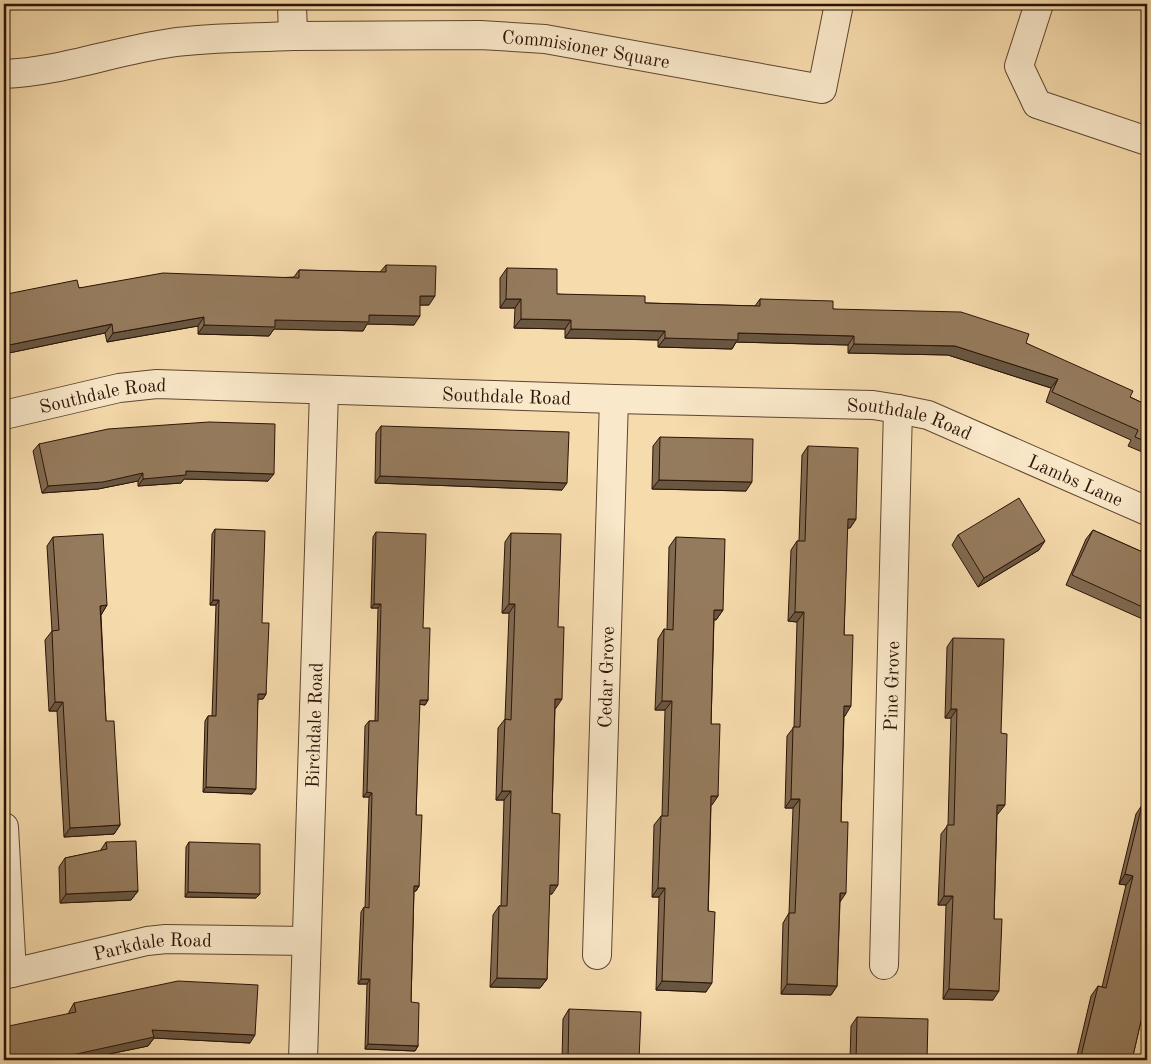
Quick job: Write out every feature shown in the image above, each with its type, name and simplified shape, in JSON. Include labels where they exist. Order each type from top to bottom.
[{"type":"street","points":[[4,74],[40,70],[170,43],[292,36],[292,4]]},
{"type":"street","name":"Commisioner Square","points":[[292,36],[480,35],[545,40],[822,89],[839,4]]},
{"type":"street","points":[[1039,4],[1019,66],[1037,104],[1147,141]]},
{"type":"street","name":"Southdale Road","points":[[4,415],[119,388],[157,384],[324,391],[873,405],[898,408],[928,416],[1004,449]]},
{"type":"street","name":"Birchdale Road","points":[[303,1060],[324,391]]},
{"type":"street","name":"Cedar Grove","points":[[597,955],[614,399]]},
{"type":"street","name":"Pine Grove","points":[[884,965],[898,408]]},
{"type":"street","name":"Lambs Lane","points":[[1004,449],[1147,511]]},
{"type":"street","points":[[4,827],[8,974]]},
{"type":"street","name":"Parkdale Road","points":[[8,974],[147,941],[166,939],[306,941]]},
{"type":"building","points":[[386,265],[436,266],[435,296],[420,296],[420,316],[369,315],[369,322],[275,320],[275,327],[204,325],[204,317],[113,333],[112,324],[4,346],[4,303],[9,302],[7,294],[77,280],[79,288],[163,273],[299,278],[299,270],[386,272]]},
{"type":"building","points":[[507,268],[557,269],[557,294],[645,296],[645,303],[760,306],[760,299],[833,301],[833,309],[961,312],[1029,334],[1026,343],[1133,391],[1130,397],[1147,405],[1147,442],[1135,437],[1138,430],[1052,392],[1058,379],[955,346],[854,344],[854,336],[738,333],[738,340],[665,338],[665,331],[571,329],[571,320],[521,319],[521,299],[506,299]]},
{"type":"building","points":[[209,422],[275,424],[274,474],[186,471],[186,475],[143,479],[143,473],[103,482],[48,486],[39,444],[108,429]]},
{"type":"building","points":[[381,426],[569,432],[567,483],[380,476]]},
{"type":"building","points":[[660,437],[753,439],[752,482],[659,480]]},
{"type":"building","points":[[808,446],[858,448],[856,519],[848,519],[844,635],[853,635],[851,706],[844,706],[841,822],[848,822],[846,893],[840,893],[837,986],[787,984],[789,913],[795,913],[800,799],[791,799],[793,727],[800,727],[804,612],[795,612],[797,541],[805,541]]},
{"type":"building","points":[[1019,498],[1045,541],[984,578],[958,535]]},
{"type":"building","points":[[215,529],[265,531],[262,623],[269,623],[266,694],[258,694],[256,789],[206,787],[208,716],[216,716],[219,600],[213,600]]},
{"type":"building","points":[[1093,530],[1147,554],[1147,609],[1072,575]]},
{"type":"building","points":[[376,532],[426,534],[423,628],[430,628],[428,700],[420,700],[416,815],[422,815],[419,886],[414,886],[411,1002],[419,1003],[418,1046],[368,1044],[370,979],[361,979],[364,907],[369,908],[372,793],[367,792],[369,721],[378,721],[381,604],[374,604]]},
{"type":"building","points":[[511,533],[561,534],[558,627],[564,627],[562,699],[555,699],[552,813],[560,814],[558,885],[550,885],[547,979],[497,978],[499,906],[507,906],[511,791],[502,791],[505,719],[511,720],[515,604],[509,604]]},
{"type":"building","points":[[103,534],[107,605],[100,606],[106,721],[114,721],[120,825],[70,828],[63,702],[55,702],[52,631],[59,630],[53,537]]},
{"type":"building","points":[[676,537],[725,539],[723,610],[714,610],[711,724],[720,724],[718,796],[711,796],[708,911],[715,912],[712,983],[662,981],[665,888],[658,888],[661,816],[668,816],[672,701],[662,701],[664,629],[673,630]]},
{"type":"building","points":[[953,638],[1004,639],[1001,733],[1007,734],[1005,805],[997,805],[994,919],[1002,919],[999,991],[949,989],[953,896],[944,896],[947,825],[954,825],[957,709],[951,709]]},
{"type":"building","points":[[1142,805],[1147,806],[1147,995],[1132,1060],[1089,1060],[1089,1058],[1081,1056],[1098,986],[1106,988],[1133,876],[1125,874]]},
{"type":"building","points":[[136,841],[138,891],[66,894],[65,858],[107,849],[106,842]]},
{"type":"building","points":[[189,842],[260,844],[260,894],[188,892]]},
{"type":"building","points":[[178,981],[258,985],[255,1035],[152,1030],[154,1037],[63,1057],[64,1060],[4,1060],[4,1027],[76,1012],[74,1003]]},
{"type":"building","points":[[569,1009],[641,1012],[639,1060],[568,1059]]},
{"type":"building","points":[[857,1017],[928,1019],[927,1060],[856,1060]]}]
